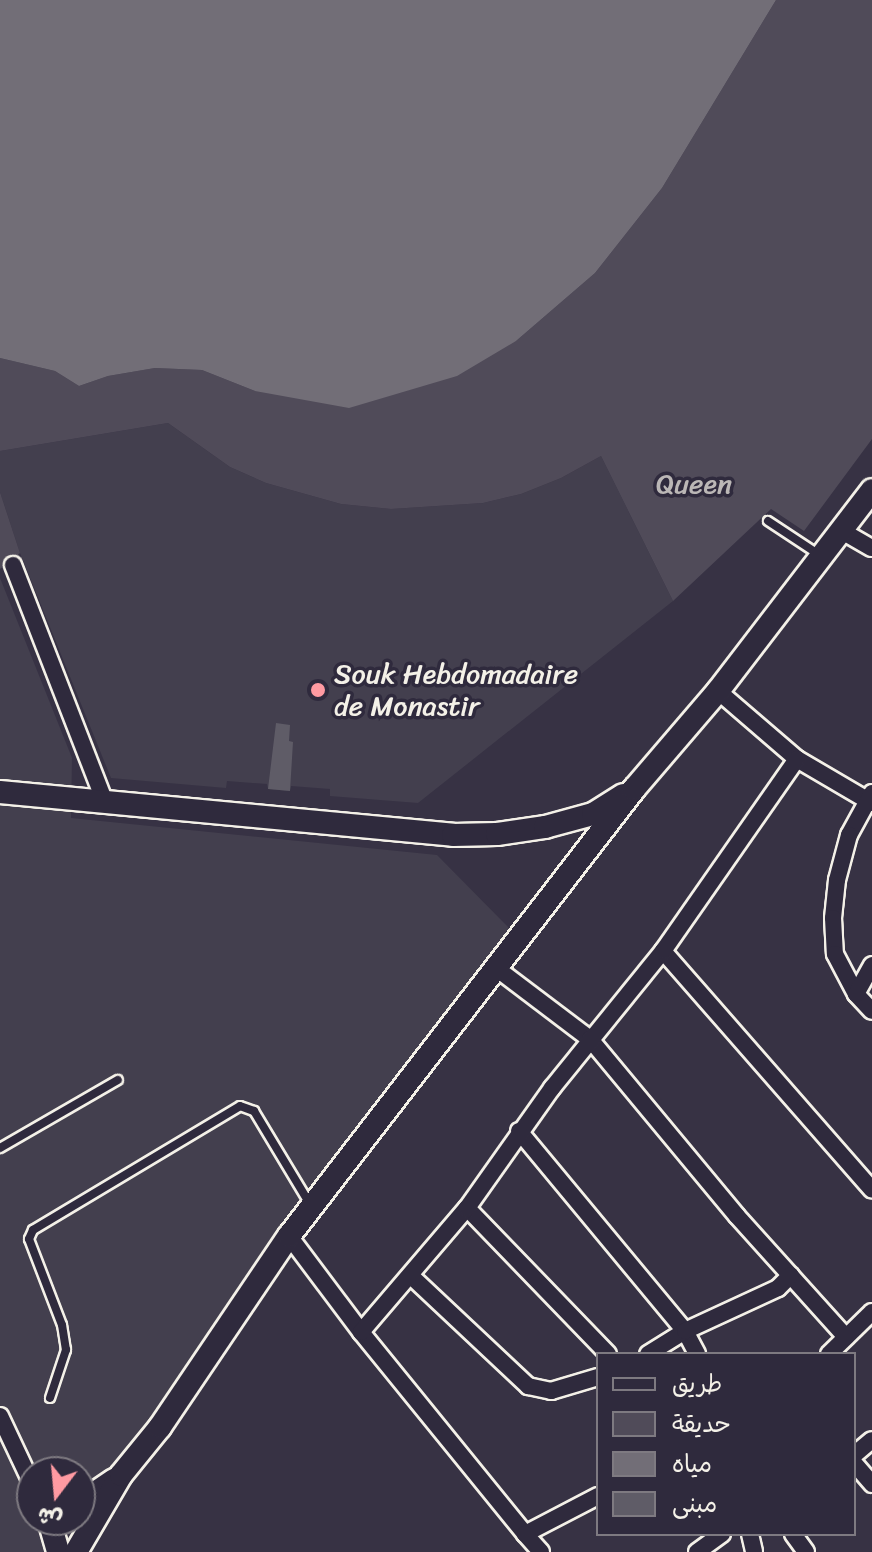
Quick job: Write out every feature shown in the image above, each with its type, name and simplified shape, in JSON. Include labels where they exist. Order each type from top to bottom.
[{"type":"street","points":[[76,1552],[121,1475],[160,1427],[289,1236],[634,789],[718,691],[872,490]]},
{"type":"street","points":[[842,531],[872,548]]},
{"type":"street","points":[[13,565],[105,802]]},
{"type":"street","points":[[718,691],[797,759],[871,799],[849,835],[837,880],[833,918],[835,954],[856,994],[872,1011]]},
{"type":"street","points":[[361,1332],[467,1208],[519,1131],[663,951],[797,759]]},
{"type":"street","points":[[0,792],[409,833],[497,834],[593,814],[634,789]]},
{"type":"street","points":[[663,951],[872,1190]]},
{"type":"street","points":[[856,994],[872,965]]},
{"type":"street","points":[[496,968],[590,1039],[846,1337]]},
{"type":"street","points":[[519,1131],[685,1331],[696,1352]]},
{"type":"street","points":[[467,1208],[606,1352]]},
{"type":"street","points":[[289,1236],[361,1332],[541,1552]]},
{"type":"street","points":[[651,1352],[685,1331],[778,1288],[791,1275]]},
{"type":"street","points":[[411,1276],[528,1386],[551,1391],[596,1378]]},
{"type":"street","points":[[831,1352],[872,1312]]},
{"type":"street","points":[[1,1420],[18,1456]]},
{"type":"street","points":[[856,1453],[872,1440]]},
{"type":"street","points":[[856,1465],[872,1484]]},
{"type":"street","points":[[96,1492],[121,1475]]},
{"type":"street","points":[[525,1534],[596,1497]]},
{"type":"street","points":[[697,1552],[719,1536]]},
{"type":"lane","points":[[768,521],[822,556]]},
{"type":"lane","points":[[0,1148],[118,1080]]},
{"type":"lane","points":[[50,1398],[66,1350],[62,1325],[29,1239],[33,1230],[240,1106],[254,1111],[311,1207]]},
{"type":"shaded area","name":"Souk Hebdomadaire de Monastir","points":[[168,423],[230,467],[266,483],[341,504],[391,509],[483,503],[521,494],[561,478],[601,456],[673,601],[418,803],[330,796],[330,789],[291,786],[290,791],[268,789],[267,784],[227,781],[226,788],[111,778],[20,553],[0,492],[0,451]]},
{"type":"shaded area","points":[[0,578],[72,758],[71,818],[437,855],[509,928],[273,1254],[161,1424],[101,1487],[96,1487],[96,1456],[16,1456],[16,1536],[48,1536],[47,1552],[0,1552]]},
{"type":"green space","name":"Queen","points":[[776,0],[872,0],[872,439],[804,531],[771,509],[673,601],[601,456],[561,478],[521,494],[483,503],[391,509],[341,504],[266,483],[230,467],[168,423],[0,451],[0,358],[55,371],[79,386],[108,376],[155,368],[202,370],[255,391],[516,341],[595,273],[662,188]]},
{"type":"green space","points":[[0,492],[20,553],[0,569]]},
{"type":"water","points":[[0,0],[776,0],[662,188],[595,273],[516,341],[457,376],[349,408],[255,391],[202,370],[155,368],[108,376],[79,386],[55,371],[0,358]]},
{"type":"building","points":[[276,723],[290,725],[289,741],[293,742],[290,791],[268,789]]},
{"type":"place","name":"Souk Hebdomadaire de Monastir","points":[[318,690]]}]
